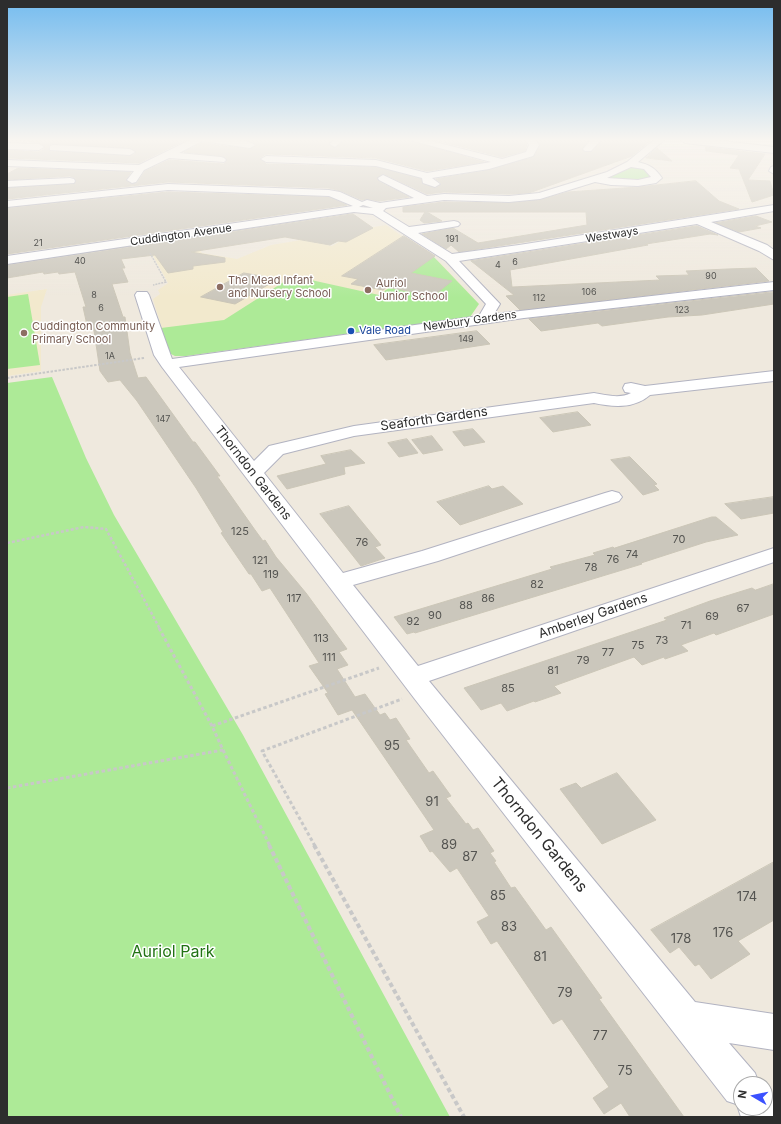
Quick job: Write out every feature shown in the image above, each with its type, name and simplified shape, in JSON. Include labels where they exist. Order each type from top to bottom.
[{"type":"street","points":[[7,204],[114,192]]},
{"type":"street","points":[[322,192],[336,194],[365,212],[424,199],[450,197],[493,200],[525,198],[551,192]]},
{"type":"street","points":[[411,192],[424,199]]},
{"type":"street","points":[[450,197],[451,192]]},
{"type":"street","name":"Cuddington Avenue","points":[[7,260],[356,207]]},
{"type":"street","points":[[378,208],[409,231],[450,258],[493,304],[524,314]]},
{"type":"street","name":"Westways","points":[[450,258],[519,249],[774,208]]},
{"type":"street","points":[[700,221],[763,248],[774,256]]},
{"type":"street","points":[[409,231],[454,224]]},
{"type":"street","name":"Newbury Gardens","points":[[165,360],[524,314],[774,286]]},
{"type":"street","name":"Thorndon Gardens","points":[[142,295],[165,360],[412,676],[733,1077]]},
{"type":"street","points":[[484,319],[493,304]]},
{"type":"street","name":"Seaforth Gardens","points":[[233,446],[276,450],[354,431],[387,425],[594,398],[613,401],[627,401],[636,399],[645,391],[774,376]]},
{"type":"street","points":[[253,473],[276,450]]},
{"type":"street","points":[[338,582],[430,556],[612,498]]},
{"type":"street","name":"Amberley Gardens","points":[[412,676],[774,555]]},
{"type":"street","points":[[686,1018],[774,1032]]},
{"type":"path","points":[[142,295],[147,285],[166,282],[144,240]]},
{"type":"path","points":[[7,378],[165,360]]},
{"type":"path","points":[[7,543],[84,527],[106,529],[212,726],[401,1117]]},
{"type":"path","points":[[212,726],[412,676]]},
{"type":"path","points":[[412,676],[262,751],[464,1117]]},
{"type":"path","points":[[7,788],[223,750]]},
{"type":"shaded area","name":"Auriol Junior School","points":[[386,225],[441,263],[479,304],[472,315],[467,318],[185,356],[175,356],[169,353],[153,299],[160,294],[158,290],[168,283],[147,245],[189,239],[202,253],[237,259],[271,245],[301,240],[332,246],[361,229]]},
{"type":"shaded area","name":"Cuddington Community Primary School","points":[[47,289],[41,307],[41,371],[7,376],[7,295]]},
{"type":"green space","name":"Auriol Junior School","points":[[433,256],[479,304],[470,317],[186,356],[175,356],[169,353],[161,328],[224,320],[293,276],[379,295]]},
{"type":"green space","name":"Cuddington Community Primary School","points":[[28,294],[40,365],[7,369],[7,297]]},
{"type":"green space","name":"Auriol Park","points":[[52,377],[86,458],[114,515],[243,735],[450,1117],[7,1117],[7,383]]},
{"type":"building","points":[[7,192],[69,192],[7,199]]},
{"type":"building","points":[[163,192],[329,197],[347,205],[7,254],[7,208]]},
{"type":"building","points":[[344,192],[400,192],[409,197],[379,201],[367,199],[362,200]]},
{"type":"building","points":[[424,192],[440,192],[427,194]]},
{"type":"building","points":[[459,192],[531,192],[509,194]]},
{"type":"building","points":[[566,192],[709,192],[719,201],[739,209],[459,252],[451,245],[446,249],[422,234],[453,228],[478,243],[587,225],[586,212],[427,212],[442,221],[424,223],[420,220],[425,212],[403,212],[403,207],[444,202],[509,203],[540,200]]},
{"type":"building","points":[[748,192],[773,192],[774,195],[752,202]]},
{"type":"building","points":[[353,214],[373,228],[346,242],[338,241],[330,245],[285,237],[191,252],[225,258],[225,262],[193,266],[193,269],[168,273],[155,255],[121,259],[125,268],[122,268],[128,282],[112,284],[123,317],[125,317],[130,353],[138,378],[146,377],[193,442],[195,442],[220,476],[217,476],[263,541],[265,540],[276,557],[306,593],[347,649],[339,652],[348,665],[337,669],[355,697],[365,694],[380,715],[385,713],[390,720],[396,718],[410,739],[406,740],[429,773],[433,771],[451,796],[446,798],[466,824],[468,823],[473,830],[478,828],[494,851],[490,853],[496,861],[494,862],[511,888],[515,887],[546,930],[551,927],[602,998],[599,999],[684,1117],[630,1117],[621,1103],[604,1114],[593,1098],[609,1087],[562,1019],[553,1024],[497,941],[491,944],[477,922],[489,916],[457,868],[450,872],[432,851],[430,852],[420,836],[434,830],[352,710],[338,715],[325,694],[328,693],[309,666],[319,663],[270,588],[262,591],[251,574],[249,574],[221,533],[223,532],[196,488],[137,401],[120,380],[108,382],[100,371],[93,324],[87,325],[83,307],[86,307],[75,272],[44,274],[43,272],[7,278],[7,265]]},
{"type":"building","points":[[756,216],[772,222],[755,226],[761,228],[739,232],[716,223]]},
{"type":"building","points":[[697,226],[718,235],[710,234],[646,244],[648,245],[510,270],[512,287],[660,280],[656,276],[689,275],[686,271],[756,268],[769,281],[520,310],[506,296],[514,295],[471,261]]},
{"type":"building","name":"Auriol Junior School","points":[[404,236],[435,256],[411,273],[452,281],[433,296],[387,287],[383,290],[351,284],[358,279],[342,276]]},
{"type":"building","points":[[244,273],[278,279],[235,304],[201,297]]},
{"type":"building","points":[[774,292],[774,304],[702,315],[668,317],[602,326],[598,323],[541,331],[529,319]]},
{"type":"building","points":[[477,331],[490,344],[386,360],[374,345]]},
{"type":"building","points":[[578,412],[591,425],[553,432],[540,418]]},
{"type":"building","points":[[473,429],[485,442],[464,446],[453,432]]},
{"type":"building","points":[[432,436],[443,450],[423,454],[412,440]]},
{"type":"building","points":[[407,439],[418,453],[399,457],[388,443]]},
{"type":"building","points":[[351,450],[365,463],[344,467],[345,474],[287,489],[277,476],[326,464],[321,456]]},
{"type":"building","points":[[630,457],[657,484],[654,485],[659,490],[643,495],[611,460]]},
{"type":"building","points":[[489,486],[492,489],[503,486],[523,504],[460,525],[437,502]]},
{"type":"building","points":[[774,497],[774,513],[741,519],[725,504]]},
{"type":"building","points":[[349,506],[381,545],[375,547],[385,558],[361,566],[320,514]]},
{"type":"building","points":[[716,517],[738,535],[706,542],[641,563],[642,564],[415,633],[407,634],[394,617],[552,569],[550,567],[595,555],[593,553],[613,547],[614,548]]},
{"type":"building","points":[[774,584],[774,614],[716,635],[714,633],[681,645],[688,651],[665,659],[664,657],[642,665],[634,657],[554,686],[561,693],[507,711],[501,703],[481,710],[464,688],[667,620],[664,618],[710,601],[752,588],[755,590]]},
{"type":"building","points":[[617,773],[656,820],[602,844],[560,789],[576,783],[581,788]]},
{"type":"building","points":[[774,862],[774,920],[738,941],[750,954],[711,979],[699,964],[695,966],[679,947],[670,953],[651,930]]},
{"type":"place","name":"The Mead Infant and Nursery School","points":[[220,287]]},
{"type":"place","name":"Auriol Junior School","points":[[368,290]]},
{"type":"place","name":"Vale Road","points":[[351,331]]},
{"type":"place","name":"Cuddington Community Primary School","points":[[24,333]]}]
